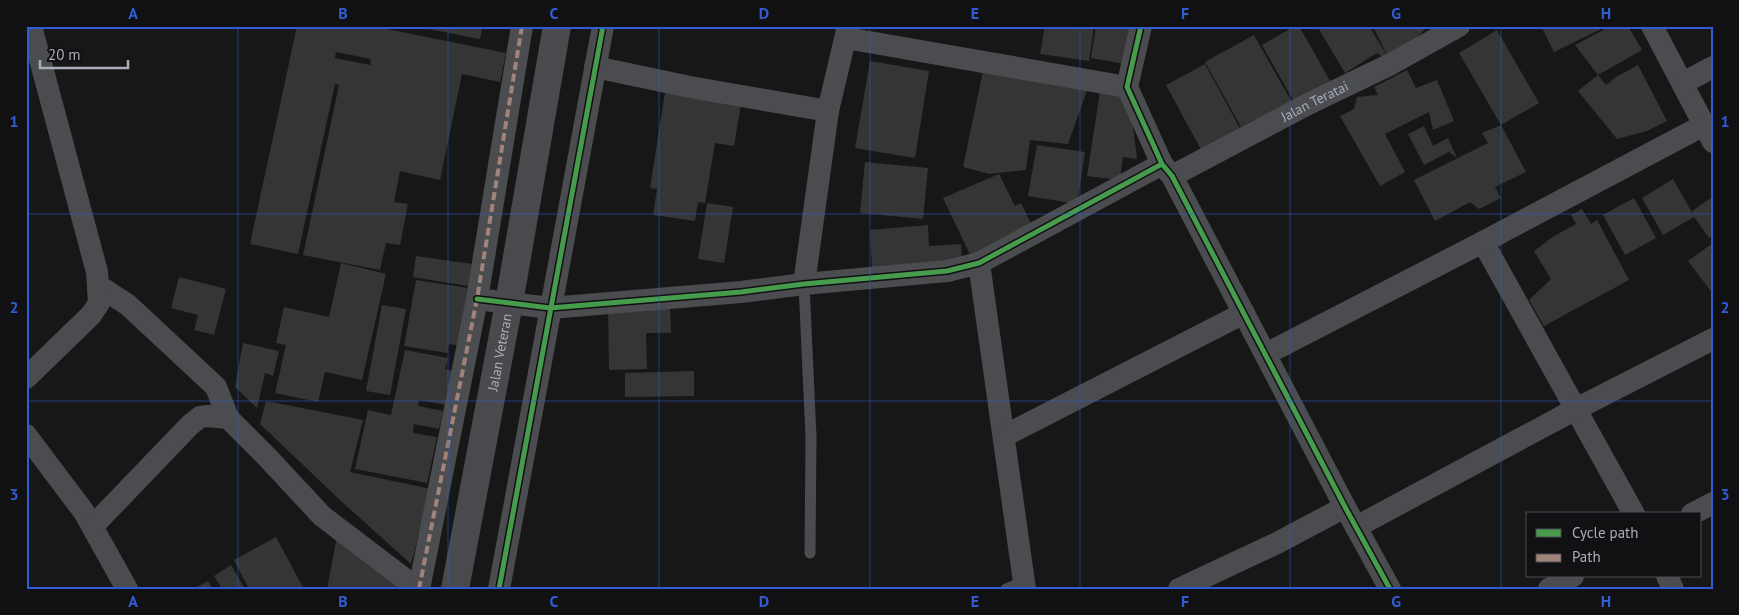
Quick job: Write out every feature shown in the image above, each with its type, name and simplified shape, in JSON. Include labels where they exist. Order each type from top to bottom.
[{"type":"main road","name":"Jalan Veteran","points":[[455,589],[509,303],[557,26]]},
{"type":"street","points":[[26,378],[91,315],[99,303],[97,272],[31,26]]},
{"type":"street","points":[[99,286],[128,305],[216,387],[228,418],[322,516],[419,589],[477,298],[522,26]]},
{"type":"street","points":[[499,589],[603,26]]},
{"type":"street","points":[[1141,26],[1127,88],[1167,170],[1390,589]]},
{"type":"street","name":"Jalan Teratai","points":[[477,298],[550,308],[741,292],[804,284],[947,271],[979,263],[1167,170],[1392,64],[1459,26]]},
{"type":"street","points":[[1266,354],[1483,242],[1708,134],[1652,26]]},
{"type":"street","points":[[804,284],[828,111],[847,32],[1127,88]]},
{"type":"street","points":[[1683,83],[1713,66]]},
{"type":"street","points":[[595,67],[690,87],[828,111]]},
{"type":"street","points":[[1483,242],[1633,512]]},
{"type":"street","points":[[979,263],[1004,436],[1019,586]]},
{"type":"street","points":[[1004,436],[1244,312]]},
{"type":"street","points":[[1356,526],[1576,409],[1713,339]]},
{"type":"street","points":[[93,526],[190,425],[200,417],[228,418]]},
{"type":"street","points":[[26,435],[93,526],[126,589]]},
{"type":"street","points":[[1696,512],[1713,503]]},
{"type":"street","points":[[1179,589],[1275,544],[1345,507]]},
{"type":"street","points":[[1549,589],[1569,578]]},
{"type":"lane","points":[[804,284],[811,437],[810,553]]},
{"type":"building","points":[[297,26],[372,26],[506,53],[500,82],[462,74],[440,180],[400,171],[394,202],[408,204],[400,245],[386,243],[380,270],[303,255],[339,85],[335,84],[298,254],[250,244]],"holes":[[[336,52],[371,59],[370,65],[335,58]]]},
{"type":"building","points":[[413,26],[483,26],[480,39]]},
{"type":"building","points":[[1045,26],[1094,26],[1089,61],[1040,54]]},
{"type":"building","points":[[1096,26],[1138,26],[1131,65],[1091,58]]},
{"type":"building","points":[[1295,26],[1299,26],[1333,86],[1293,100],[1262,45]]},
{"type":"building","points":[[1317,26],[1369,26],[1389,59],[1373,26],[1428,26],[1392,63],[1377,53],[1345,73]]},
{"type":"building","points":[[1541,26],[1607,26],[1554,52]]},
{"type":"building","points":[[1611,26],[1628,26],[1642,50],[1598,75],[1575,45]]},
{"type":"building","points":[[1497,30],[1539,103],[1501,125],[1459,53]]},
{"type":"building","points":[[1254,35],[1295,108],[1260,128],[1256,119],[1241,127],[1205,62]]},
{"type":"building","points":[[870,61],[929,71],[915,158],[855,148]]},
{"type":"building","points":[[1205,64],[1244,136],[1205,157],[1166,85]]},
{"type":"building","points":[[1638,65],[1667,121],[1647,131],[1617,139],[1578,91],[1598,75],[1606,85]]},
{"type":"building","points":[[984,66],[1090,82],[1068,144],[1030,140],[1026,170],[989,174],[963,167]]},
{"type":"building","points":[[1407,70],[1416,88],[1437,80],[1454,121],[1433,130],[1429,112],[1385,134],[1405,172],[1380,186],[1340,116],[1354,109],[1357,97],[1378,95],[1374,87]]},
{"type":"building","points":[[1100,91],[1129,95],[1137,159],[1123,157],[1120,180],[1087,176]]},
{"type":"building","points":[[665,92],[741,104],[734,146],[715,143],[705,203],[698,202],[695,221],[653,215],[657,189],[650,188]]},
{"type":"building","points":[[1501,125],[1526,172],[1495,187],[1501,198],[1479,209],[1470,202],[1435,221],[1414,180],[1488,143],[1482,133]]},
{"type":"building","points":[[1424,126],[1433,146],[1448,138],[1457,158],[1449,152],[1424,165],[1408,134]]},
{"type":"building","points":[[1037,145],[1085,152],[1077,204],[1028,196]]},
{"type":"building","points":[[865,162],[928,168],[923,219],[860,213]]},
{"type":"building","points":[[999,174],[1015,206],[1021,203],[1034,230],[972,259],[943,198]]},
{"type":"building","points":[[1673,179],[1694,216],[1692,211],[1711,198],[1713,201],[1713,235],[1709,238],[1694,217],[1663,235],[1642,198]]},
{"type":"building","points":[[1634,198],[1656,238],[1625,255],[1603,215]]},
{"type":"building","points":[[707,203],[733,207],[724,263],[698,259]]},
{"type":"building","points":[[1582,209],[1591,224],[1597,220],[1629,280],[1544,326],[1529,300],[1551,279],[1534,251],[1554,236],[1576,224],[1571,215]]},
{"type":"building","points":[[928,225],[929,246],[961,244],[962,263],[872,268],[870,230]]},
{"type":"building","points":[[1713,243],[1713,294],[1688,261]]},
{"type":"building","points":[[416,256],[472,264],[468,286],[413,277]]},
{"type":"building","points":[[341,263],[386,274],[362,380],[325,372],[318,402],[275,393],[286,345],[276,343],[284,307],[329,317]]},
{"type":"building","points":[[179,277],[226,289],[214,335],[194,330],[198,315],[171,308]]},
{"type":"building","points":[[416,280],[468,288],[462,346],[449,344],[447,353],[404,346]]},
{"type":"building","points":[[382,305],[406,309],[390,395],[366,391]]},
{"type":"building","points":[[670,305],[671,333],[646,333],[647,369],[609,370],[608,306]]},
{"type":"building","points":[[243,343],[279,351],[273,376],[265,373],[257,408],[235,387]]},
{"type":"building","points":[[405,350],[448,358],[445,369],[453,371],[446,405],[419,400],[418,406],[443,411],[439,429],[414,424],[413,433],[437,437],[427,483],[355,469],[368,410],[391,415]]},
{"type":"building","points":[[694,371],[694,396],[625,397],[625,373]]},
{"type":"building","points":[[266,401],[363,420],[350,472],[431,489],[411,564],[260,424]]},
{"type":"building","points":[[338,531],[405,589],[327,589]]},
{"type":"building","points":[[276,537],[304,589],[249,589],[234,560]]},
{"type":"building","points":[[231,565],[245,589],[222,589],[214,576]]},
{"type":"building","points":[[208,581],[212,589],[193,589]]},
{"type":"marked path","points":[[419,589],[477,299],[522,26]]},
{"type":"cycle path","points":[[499,589],[603,26]]},
{"type":"cycle path","points":[[1141,26],[1127,87],[1162,164],[1172,176],[1345,507],[1390,589]]},
{"type":"cycle path","points":[[477,299],[550,308],[741,292],[804,284],[947,271],[979,263],[1162,164]]}]
